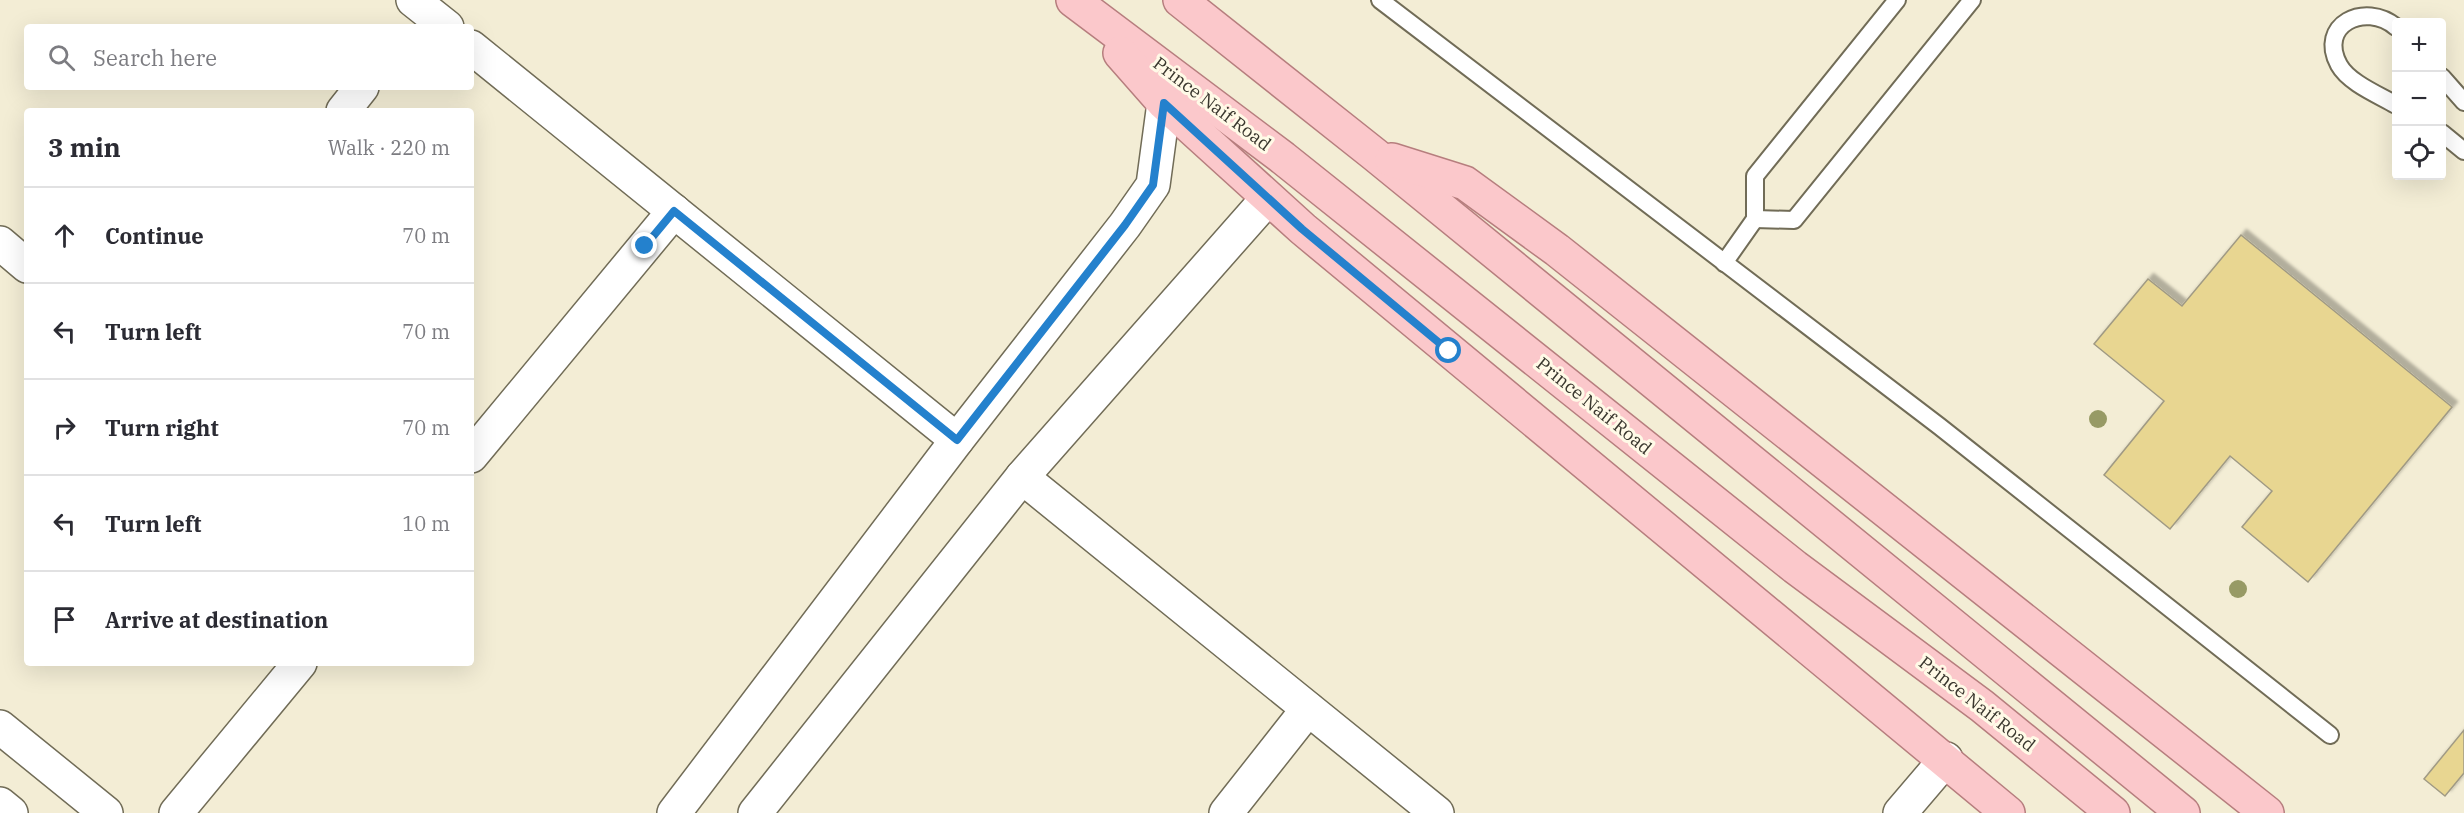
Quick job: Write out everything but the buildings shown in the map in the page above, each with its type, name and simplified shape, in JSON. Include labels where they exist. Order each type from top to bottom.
[{"type":"main road","points":[[1180,0],[1374,154],[2183,813]]},
{"type":"main road","points":[[1074,1],[1164,103],[1302,229],[1946,759],[2008,813]]},
{"type":"main road","name":"Prince Naif Road","points":[[1074,1],[1283,158],[1795,567],[1982,706],[2113,813]]},
{"type":"main road","points":[[1374,154],[1465,183],[1557,250],[2266,813]]},
{"type":"street","points":[[474,49],[957,440]]},
{"type":"street","points":[[345,108],[360,90]]},
{"type":"street","points":[[674,813],[957,440],[1125,225],[1153,185],[1164,103]]},
{"type":"street","points":[[755,813],[1022,477],[1268,198]]},
{"type":"street","points":[[474,452],[674,211]]},
{"type":"street","points":[[0,243],[24,263]]},
{"type":"street","points":[[1022,477],[1437,813]]},
{"type":"street","points":[[176,813],[298,666]]},
{"type":"street","points":[[1226,813],[1308,709]]},
{"type":"street","points":[[0,727],[106,813]]},
{"type":"street","points":[[1900,813],[1946,759]]},
{"type":"street","points":[[0,804],[11,813]]},
{"type":"lane","points":[[1380,0],[1939,426],[2330,735]]},
{"type":"lane","points":[[1724,263],[1755,219],[1755,176],[1897,0]]},
{"type":"lane","points":[[1755,219],[1794,220],[1972,0]]},
{"type":"lane","points":[[2392,24],[2379,16],[2361,15],[2344,24],[2334,39],[2334,52],[2340,67],[2353,79],[2392,102]]},
{"type":"lane","points":[[2446,82],[2464,102]]},
{"type":"lane","points":[[2446,136],[2464,151]]},
{"type":"route","points":[[645,246],[674,211],[957,440],[1125,225],[1153,185],[1164,103],[1302,229],[1449,351]]}]
